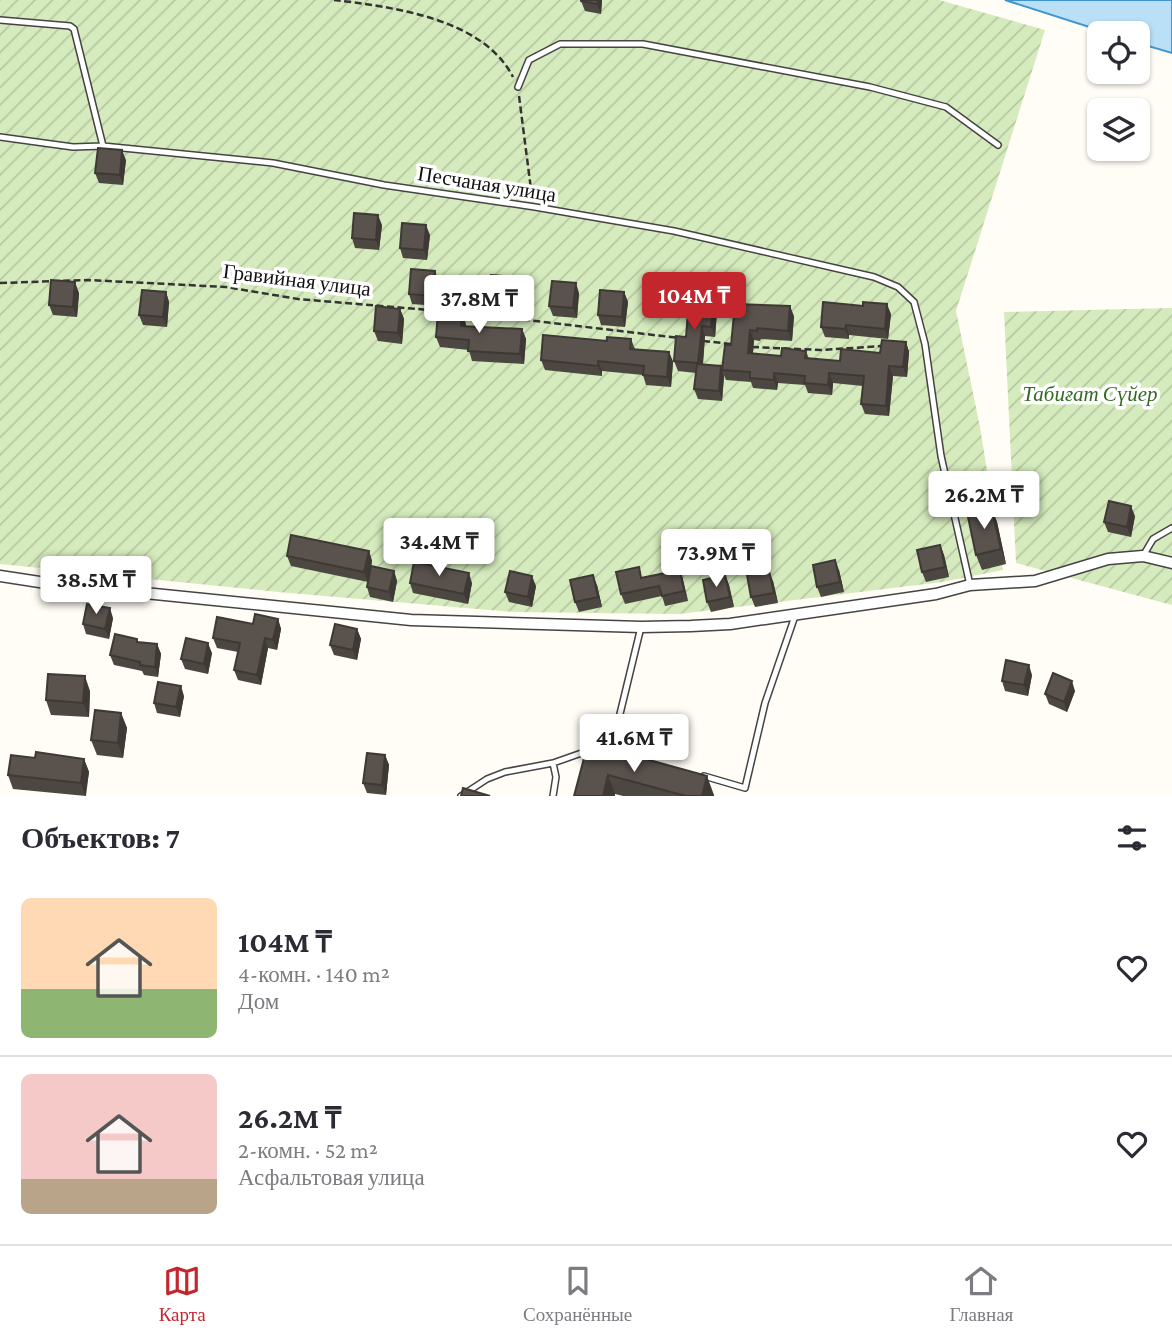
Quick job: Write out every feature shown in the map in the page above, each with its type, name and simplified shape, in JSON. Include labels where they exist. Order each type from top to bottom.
[{"type":"street","points":[[0,576],[411,620],[641,627],[730,624],[936,594],[970,585],[1035,581],[1108,559],[1143,556],[1172,563]]},
{"type":"lane","points":[[0,20],[70,26],[74,29],[103,146]]},
{"type":"lane","points":[[518,87],[530,60],[560,44],[643,44],[870,88],[946,107],[999,145]]},
{"type":"lane","name":"Песчаная улица","points":[[0,137],[73,147],[103,146],[273,163],[384,185],[674,231],[874,276],[898,287],[914,302],[925,344],[941,457],[970,585]]},
{"type":"lane","points":[[1143,556],[1153,539],[1172,528]]},
{"type":"lane","points":[[743,796],[765,703],[796,613]]},
{"type":"lane","points":[[611,751],[641,627]]},
{"type":"lane","points":[[461,796],[487,779],[505,772],[554,764],[597,747],[624,755]]},
{"type":"lane","points":[[554,764],[554,796]]},
{"type":"lane","points":[[691,773],[745,788]]},
{"type":"path","points":[[334,0],[369,4],[444,22],[480,39],[509,69],[518,87],[535,207]]},
{"type":"path","name":"Гравийная улица","points":[[0,283],[88,280],[226,287],[298,299],[477,314],[690,339]]},
{"type":"path","points":[[703,341],[821,350],[886,346]]},
{"type":"green space","points":[[0,0],[939,0],[1045,30],[956,311],[980,427],[1003,570],[942,582],[679,614],[514,612],[0,564]]},
{"type":"green space","name":"Табиғат Сүйер","points":[[1172,308],[1172,605],[1016,563],[1004,312]]},
{"type":"water","points":[[1005,0],[1172,0],[1172,53],[1150,47],[1150,21],[1087,21],[1087,26]]},
{"type":"building","points":[[581,0],[598,0],[597,4]]},
{"type":"building","points":[[98,148],[122,150],[120,175],[95,173]]},
{"type":"building","points":[[354,213],[378,215],[376,240],[352,238]]},
{"type":"building","points":[[402,223],[426,225],[424,250],[400,248]]},
{"type":"building","points":[[411,269],[435,271],[433,296],[409,294]]},
{"type":"building","points":[[491,275],[515,277],[512,302],[488,300]]},
{"type":"building","points":[[660,278],[684,280],[681,305],[657,303]]},
{"type":"building","points":[[51,280],[75,282],[73,307],[49,305]]},
{"type":"building","points":[[552,281],[576,283],[573,308],[549,306]]},
{"type":"building","points":[[142,290],[166,292],[163,317],[139,315]]},
{"type":"building","points":[[600,290],[624,292],[622,317],[598,315]]},
{"type":"building","points":[[689,300],[713,302],[711,327],[702,326],[698,363],[674,361],[676,336],[686,337]]},
{"type":"building","points":[[823,302],[863,306],[863,302],[887,304],[885,329],[846,325],[845,329],[821,327]]},
{"type":"building","points":[[735,304],[790,306],[788,331],[757,328],[757,331],[750,330],[748,353],[781,356],[782,348],[806,351],[805,358],[840,361],[841,349],[880,353],[882,340],[906,342],[903,367],[889,366],[886,406],[861,404],[864,376],[829,373],[828,385],[804,383],[805,376],[774,373],[774,380],[750,378],[750,372],[722,370],[725,345],[731,345]]},
{"type":"building","points":[[376,306],[400,309],[398,333],[374,331]]},
{"type":"building","points":[[438,312],[462,314],[461,326],[522,329],[520,354],[468,351],[469,340],[436,337]]},
{"type":"building","points":[[543,335],[607,341],[607,337],[631,339],[630,349],[669,352],[667,377],[643,375],[644,366],[598,361],[598,366],[541,360]]},
{"type":"building","points":[[697,364],[721,366],[719,391],[694,389]]},
{"type":"building","points":[[1109,501],[1131,506],[1127,527],[1104,522]]},
{"type":"building","points":[[991,507],[1001,549],[976,555],[967,512]]},
{"type":"building","points":[[291,535],[369,551],[364,572],[287,556]]},
{"type":"building","points":[[940,545],[945,567],[922,572],[917,550]]},
{"type":"building","points":[[835,560],[840,582],[817,587],[813,565]]},
{"type":"building","points":[[414,562],[469,573],[464,594],[410,583]]},
{"type":"building","points":[[371,566],[394,571],[389,592],[367,587]]},
{"type":"building","points":[[639,567],[641,578],[680,570],[684,591],[662,596],[659,586],[621,594],[616,572]]},
{"type":"building","points":[[510,571],[532,576],[528,597],[505,592]]},
{"type":"building","points":[[769,571],[774,593],[751,597],[747,575]]},
{"type":"building","points":[[593,575],[598,597],[575,602],[570,580]]},
{"type":"building","points":[[725,575],[730,597],[707,602],[703,580]]},
{"type":"building","points":[[87,604],[110,608],[105,629],[83,624]]},
{"type":"building","points":[[255,614],[278,619],[273,640],[265,638],[257,675],[234,670],[240,643],[213,638],[217,617],[253,624]]},
{"type":"building","points":[[335,624],[357,629],[353,650],[330,645]]},
{"type":"building","points":[[115,634],[137,639],[137,642],[157,644],[155,667],[110,655]]},
{"type":"building","points":[[186,638],[208,643],[204,664],[181,659]]},
{"type":"building","points":[[1006,660],[1029,665],[1024,685],[1002,681]]},
{"type":"building","points":[[1053,673],[1072,681],[1064,702],[1045,694]]},
{"type":"building","points":[[48,674],[85,676],[83,703],[46,700]]},
{"type":"building","points":[[158,682],[181,686],[176,707],[154,703]]},
{"type":"building","points":[[95,710],[121,713],[118,743],[91,740]]},
{"type":"building","points":[[588,743],[707,776],[702,796],[686,796],[608,775],[603,796],[574,796]]},
{"type":"building","points":[[36,752],[84,759],[81,783],[8,775],[11,755],[35,758]]},
{"type":"building","points":[[367,753],[385,755],[382,785],[363,783]]},
{"type":"building","points":[[463,788],[490,796],[461,796]]}]
